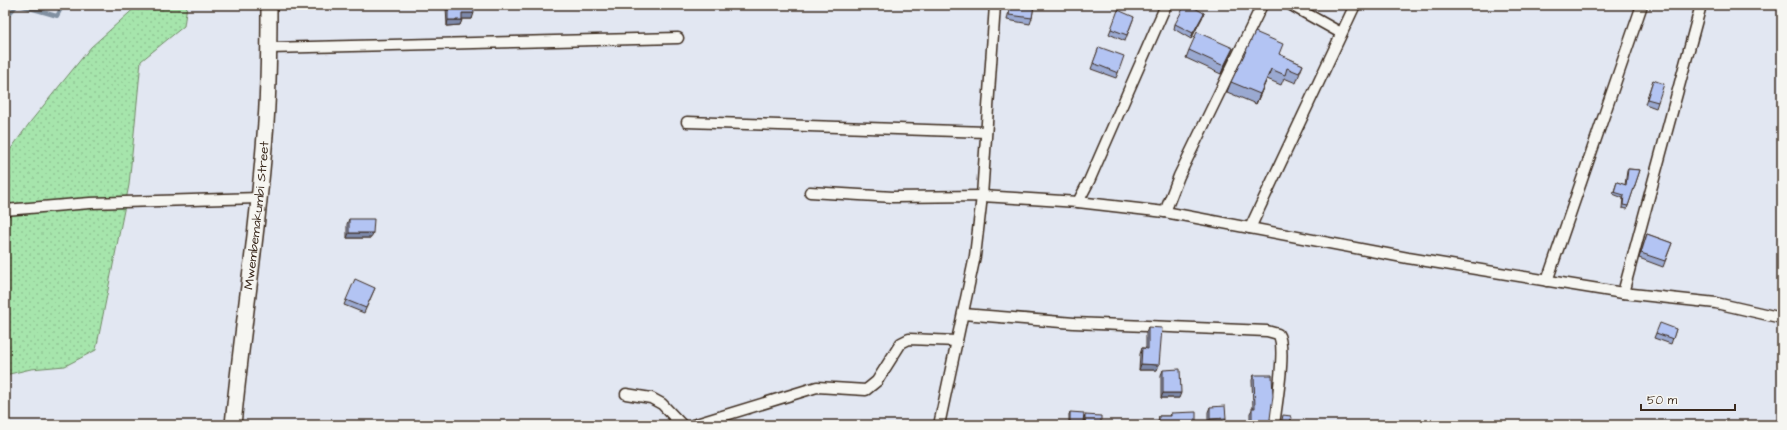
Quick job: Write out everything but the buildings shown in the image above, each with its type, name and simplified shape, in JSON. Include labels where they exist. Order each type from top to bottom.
[{"type":"street","name":"Mwembemakumbi Street","points":[[233,425],[241,340],[266,130],[269,5]]},
{"type":"street","points":[[938,425],[964,314],[975,256],[982,196],[995,5]]},
{"type":"street","points":[[1078,202],[1089,181],[1166,5]]},
{"type":"street","points":[[1165,212],[1179,176],[1262,5]]},
{"type":"street","points":[[1291,5],[1341,32]]},
{"type":"street","points":[[1250,228],[1355,5]]},
{"type":"street","points":[[1547,281],[1642,5]]},
{"type":"street","points":[[1623,293],[1701,5]]},
{"type":"street","points":[[269,48],[678,38]]},
{"type":"street","points":[[687,122],[986,132]]},
{"type":"street","points":[[810,192],[893,197],[982,196],[1078,202],[1165,212],[1408,258],[1623,293],[1716,303],[1782,318]]},
{"type":"street","points":[[5,210],[90,203],[259,198]]},
{"type":"street","points":[[964,314],[1074,324],[1267,331],[1278,334],[1281,338],[1282,356],[1274,425]]},
{"type":"street","points":[[692,425],[817,387],[866,390],[877,381],[901,343],[904,341],[909,339],[957,341]]},
{"type":"street","points":[[626,394],[651,398],[662,404],[682,425]]},
{"type":"green space","points":[[138,5],[187,5],[184,26],[141,61],[129,185],[96,350],[65,366],[31,369],[5,375],[5,157],[31,121],[91,47]]},
{"type":"waterway","points":[[5,19],[17,5]]},
{"type":"waterway","points":[[19,5],[57,16],[63,5]]}]
